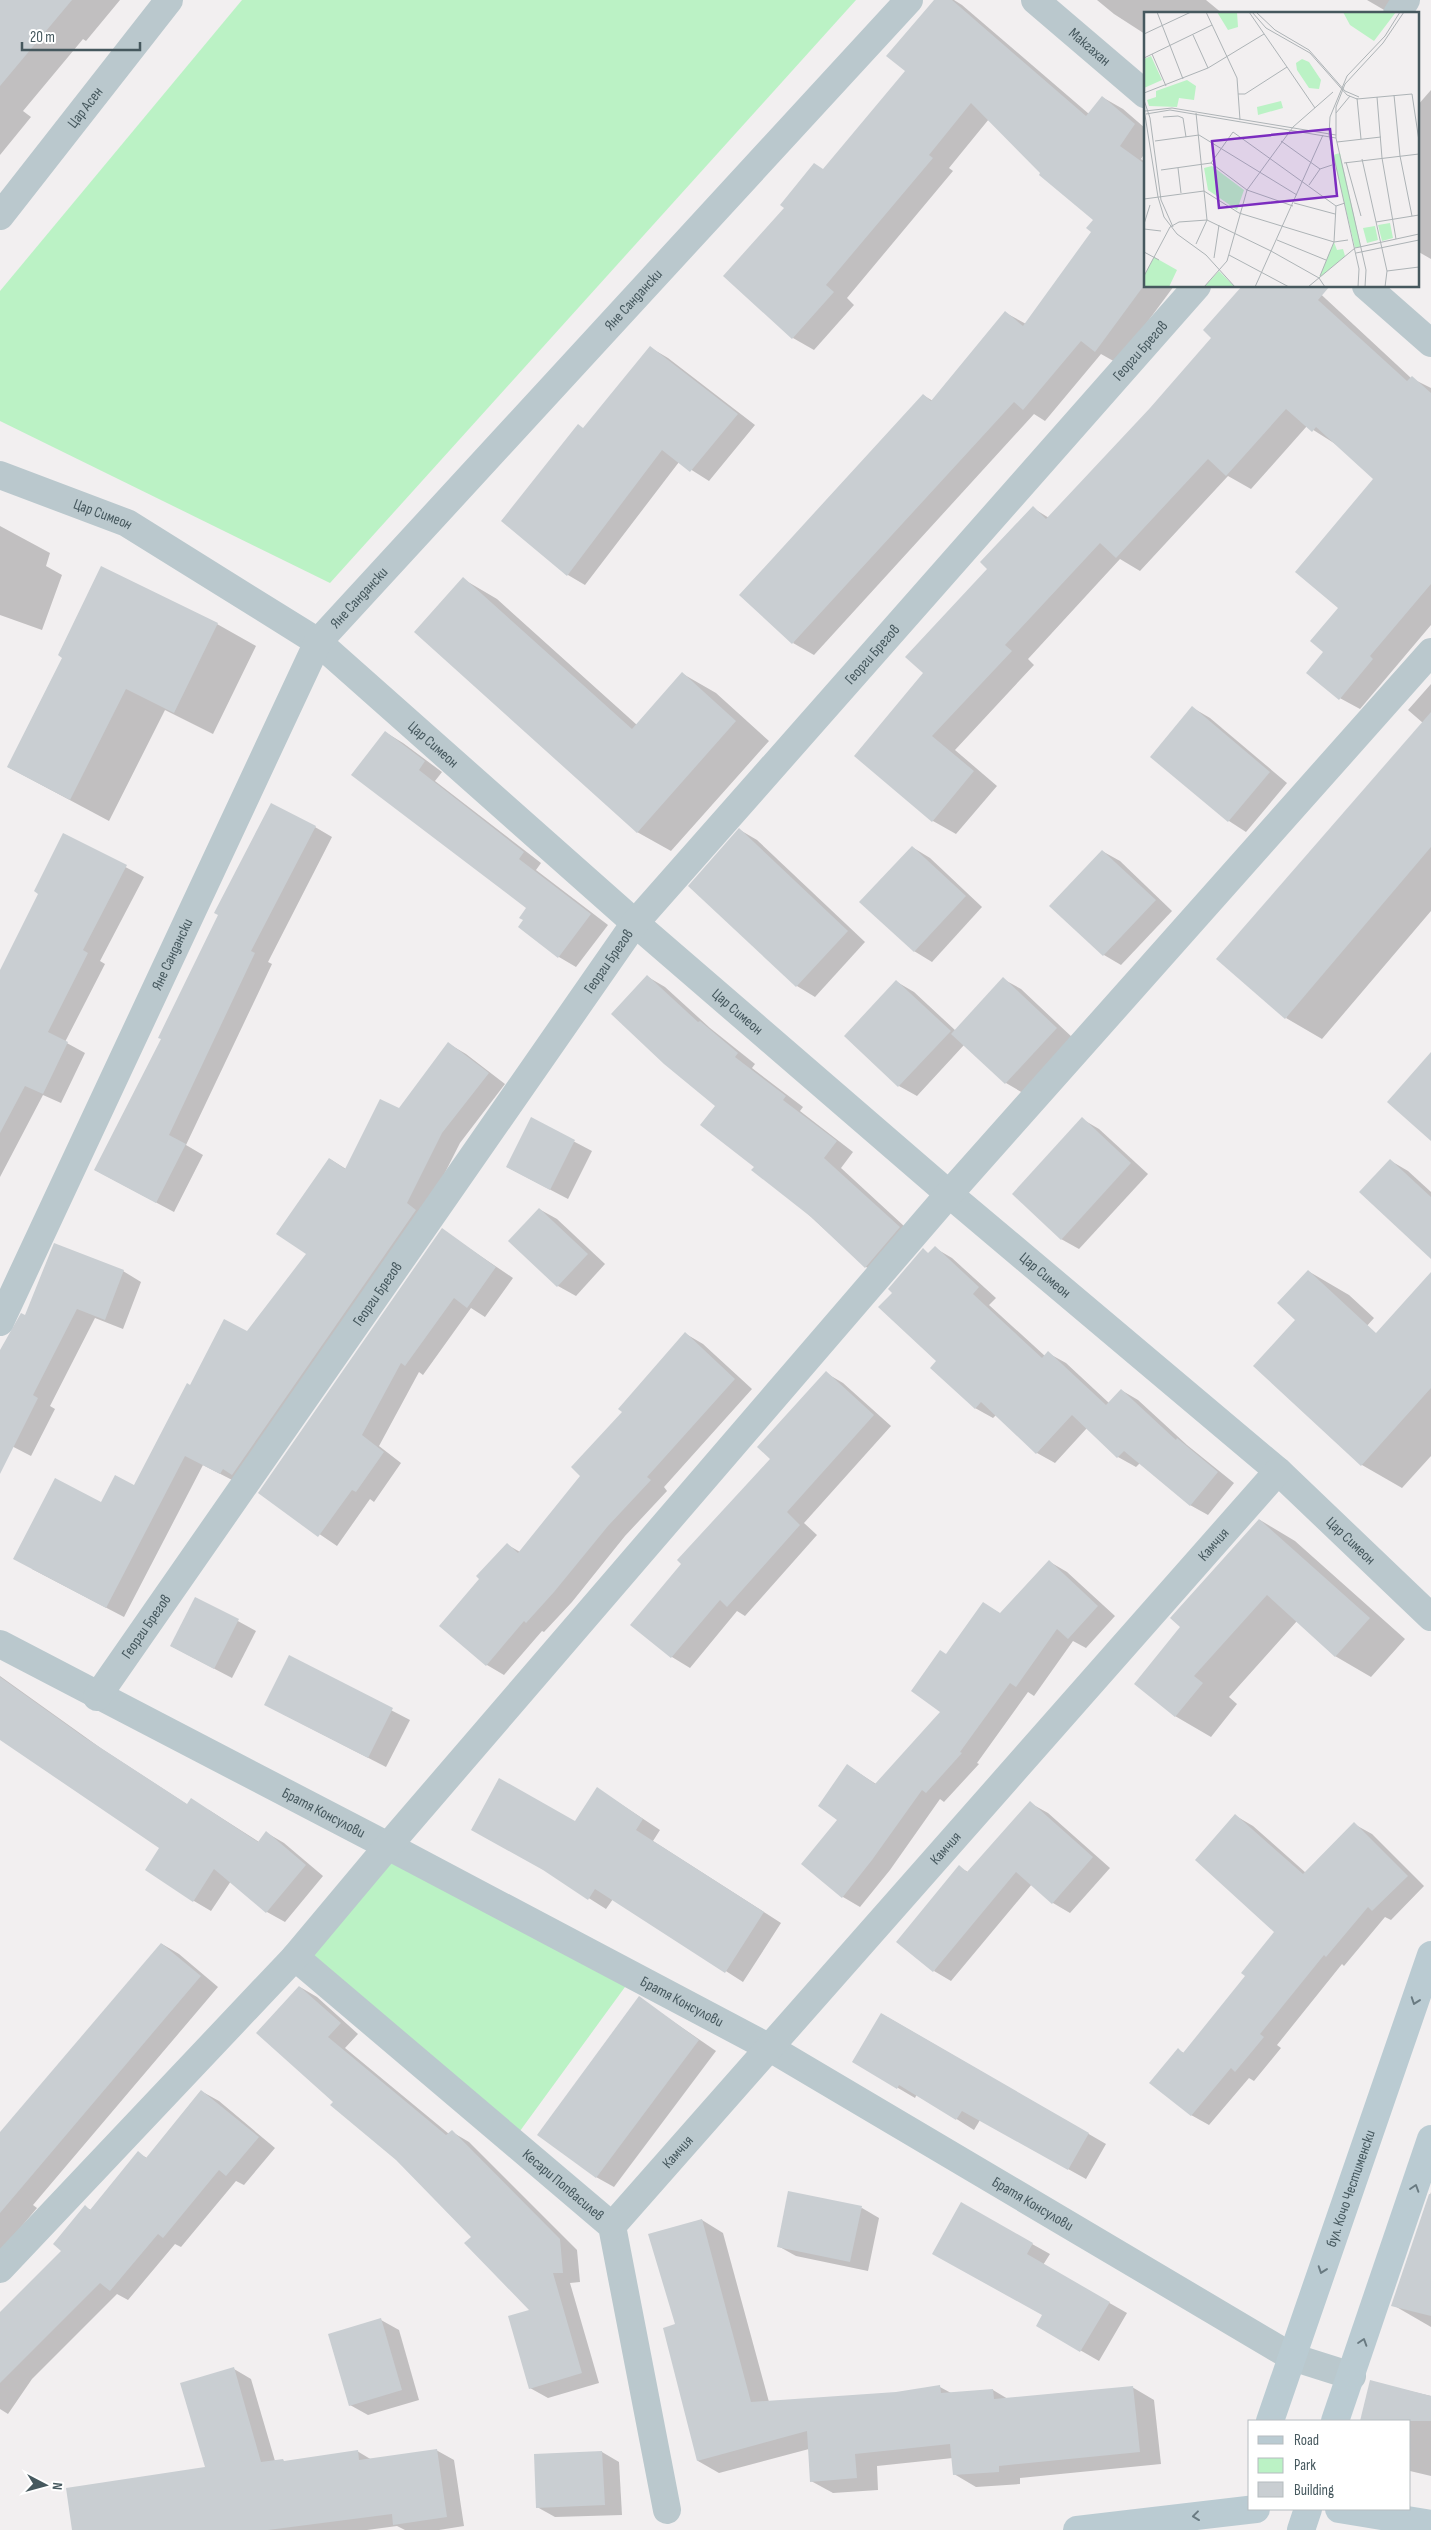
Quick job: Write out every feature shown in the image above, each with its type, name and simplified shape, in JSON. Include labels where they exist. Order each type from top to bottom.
[{"type":"street","name":"Цар Асен","points":[[0,216],[169,0]]},
{"type":"street","name":"Яне Сандански","points":[[0,1322],[318,642],[909,0]]},
{"type":"street","name":"Макгахан","points":[[1035,0],[1144,93]]},
{"type":"street","points":[[1398,12],[1406,0]]},
{"type":"street","name":"Георги Брегов","points":[[97,1697],[635,923],[1195,288]]},
{"type":"street","points":[[1368,288],[1431,343]]},
{"type":"street","name":"Цар Симеон","points":[[0,475],[128,523],[318,642],[635,923],[949,1194],[1278,1471],[1431,1617]]},
{"type":"street","points":[[0,2269],[295,1957],[388,1846],[949,1194],[1431,652]]},
{"type":"street","name":"Камчия","points":[[612,2226],[1278,1471]]},
{"type":"street","name":"Братя Консулови","points":[[0,1644],[97,1697],[388,1846],[770,2048],[1292,2357],[1352,2376]]},
{"type":"street","name":"бул. Кочо Честименски","points":[[1270,2420],[1431,1955]]},
{"type":"street","name":"Кесари Попвасилев","points":[[295,1957],[612,2226],[667,2510]]},
{"type":"street","points":[[1335,2420],[1352,2376],[1431,2139]]},
{"type":"street","points":[[1077,2530],[1247,2510]]},
{"type":"street","points":[[1301,2530],[1308,2510]]},
{"type":"street","points":[[1345,2510],[1431,2524]]},
{"type":"green space","points":[[242,0],[856,0],[330,583],[0,421],[0,291]]},
{"type":"green space","points":[[388,1846],[633,1976],[512,2142],[295,1957]]},
{"type":"building","points":[[0,0],[72,0],[0,86]]},
{"type":"building","points":[[934,0],[952,0],[1086,116],[1102,96],[1135,124],[1120,146],[1144,163],[1144,285],[1095,352],[1081,341],[1023,410],[1014,402],[792,644],[739,595],[923,394],[931,401],[1005,311],[1023,326],[1091,232],[1086,228],[1093,220],[1039,175],[1040,173],[971,103],[929,155],[933,158],[826,285],[834,292],[792,339],[723,276],[784,208],[780,205],[814,163],[823,169],[905,71],[886,56]]},
{"type":"building","points":[[1240,288],[1328,288],[1318,300],[1407,381],[1412,376],[1431,393],[1431,584],[1370,656],[1373,659],[1339,700],[1306,673],[1323,652],[1310,641],[1338,608],[1295,572],[1373,479],[1316,427],[1312,432],[1286,409],[1226,476],[1208,459],[1116,558],[1100,543],[1005,645],[1012,651],[932,736],[974,771],[932,822],[854,756],[923,673],[905,657],[987,569],[980,562],[1033,506],[1046,519],[1150,408],[1211,338],[1203,330]]},
{"type":"building","points":[[650,346],[738,414],[690,472],[662,450],[567,576],[501,521],[578,424],[583,428]]},
{"type":"building","points":[[101,566],[218,623],[174,713],[126,689],[70,800],[7,767],[62,658],[58,655]]},
{"type":"building","points":[[463,577],[632,729],[682,672],[736,721],[637,833],[414,632]]},
{"type":"building","points":[[1192,706],[1270,772],[1228,822],[1150,757]]},
{"type":"building","points":[[1431,712],[1431,847],[1285,1019],[1216,959]]},
{"type":"building","points":[[385,731],[425,761],[419,770],[524,852],[519,859],[591,914],[558,958],[518,927],[523,920],[519,918],[526,908],[351,775]]},
{"type":"building","points":[[271,803],[316,826],[251,951],[255,953],[169,1135],[186,1144],[156,1203],[94,1170],[161,1039],[158,1038],[218,915],[214,913]]},
{"type":"building","points":[[739,828],[848,931],[796,987],[688,886]]},
{"type":"building","points":[[63,833],[127,865],[83,950],[88,953],[48,1032],[68,1042],[43,1094],[25,1086],[0,1133],[0,970],[38,894],[34,891]]},
{"type":"building","points":[[912,846],[966,896],[914,952],[859,902]]},
{"type":"building","points":[[1102,850],[1156,900],[1103,956],[1049,906]]},
{"type":"building","points":[[647,975],[698,1022],[700,1021],[738,1053],[735,1057],[786,1096],[783,1100],[837,1141],[824,1158],[900,1227],[865,1268],[811,1217],[751,1170],[754,1167],[700,1125],[715,1106],[664,1064],[611,1014]]},
{"type":"building","points":[[1003,977],[1057,1028],[1005,1084],[951,1034]]},
{"type":"building","points":[[896,980],[951,1031],[898,1087],[844,1036]]},
{"type":"building","points":[[448,1042],[489,1073],[442,1133],[407,1203],[416,1210],[232,1475],[223,1469],[220,1474],[185,1456],[106,1608],[13,1559],[55,1478],[101,1502],[115,1475],[134,1485],[187,1383],[190,1385],[224,1319],[247,1331],[306,1254],[276,1234],[329,1158],[345,1169],[380,1099],[399,1108]]},
{"type":"building","points":[[1431,1052],[1431,1141],[1387,1102]]},
{"type":"building","points":[[531,1117],[575,1140],[550,1190],[506,1167]]},
{"type":"building","points":[[1082,1117],[1131,1163],[1061,1240],[1012,1194]]},
{"type":"building","points":[[1390,1159],[1431,1197],[1431,1259],[1359,1192]]},
{"type":"building","points":[[539,1208],[588,1254],[557,1287],[508,1241]]},
{"type":"building","points":[[442,1228],[496,1267],[467,1308],[454,1298],[405,1366],[401,1363],[362,1435],[384,1452],[356,1492],[352,1490],[318,1537],[258,1493]]},
{"type":"building","points":[[54,1243],[124,1270],[105,1320],[77,1309],[33,1395],[38,1398],[0,1474],[0,1350],[21,1313],[25,1315]]},
{"type":"building","points":[[935,1246],[979,1287],[973,1294],[1042,1358],[1048,1351],[1106,1405],[1121,1389],[1176,1440],[1177,1438],[1218,1472],[1190,1506],[1124,1451],[1117,1458],[1072,1415],[1036,1454],[981,1402],[975,1409],[930,1368],[936,1361],[878,1307],[892,1293],[888,1289],[923,1248],[928,1253]]},
{"type":"building","points":[[1308,1270],[1376,1333],[1431,1272],[1431,1388],[1361,1466],[1253,1366],[1295,1320],[1277,1303]]},
{"type":"building","points":[[685,1332],[735,1379],[647,1477],[651,1480],[608,1526],[554,1592],[526,1623],[524,1621],[486,1666],[439,1626],[479,1579],[476,1576],[507,1543],[518,1553],[580,1476],[571,1467],[622,1412],[618,1409]]},
{"type":"building","points":[[826,1371],[874,1415],[787,1512],[800,1525],[727,1607],[720,1600],[671,1658],[630,1625],[681,1564],[677,1560],[770,1459],[757,1447]]},
{"type":"building","points":[[1259,1519],[1370,1618],[1335,1657],[1267,1595],[1194,1676],[1203,1683],[1175,1717],[1134,1684],[1180,1627],[1170,1618]]},
{"type":"building","points":[[1049,1560],[1098,1606],[1068,1639],[1057,1629],[1016,1687],[1010,1683],[960,1752],[962,1753],[926,1793],[922,1790],[842,1898],[801,1864],[837,1820],[818,1806],[847,1764],[875,1784],[940,1712],[911,1691],[940,1650],[946,1654],[983,1602],[1000,1613]]},
{"type":"building","points":[[195,1597],[239,1619],[214,1669],[170,1646]]},
{"type":"building","points":[[289,1655],[393,1708],[368,1758],[264,1705]]},
{"type":"building","points":[[0,1677],[84,1737],[187,1804],[191,1798],[258,1842],[266,1831],[306,1865],[266,1913],[214,1869],[193,1902],[145,1870],[159,1848],[0,1740]]},
{"type":"building","points":[[499,1778],[575,1821],[597,1787],[643,1819],[636,1830],[764,1912],[725,1973],[595,1889],[588,1900],[543,1870],[471,1830]]},
{"type":"building","points":[[1030,1801],[1093,1857],[1052,1904],[1016,1872],[933,1972],[896,1942],[959,1865],[967,1872]]},
{"type":"building","points":[[1235,1814],[1303,1874],[1354,1822],[1408,1876],[1372,1911],[1368,1907],[1326,1957],[1324,1955],[1260,2034],[1264,2037],[1235,2072],[1231,2068],[1191,2116],[1149,2083],[1178,2048],[1183,2053],[1245,1976],[1241,1973],[1274,1932],[1195,1860]]},
{"type":"building","points":[[161,1943],[201,1976],[0,2213],[0,2132]]},
{"type":"building","points":[[299,1986],[341,2023],[328,2037],[446,2135],[452,2130],[560,2239],[563,2273],[553,2273],[582,2373],[529,2389],[508,2316],[529,2310],[464,2243],[471,2237],[396,2160],[330,2105],[333,2102],[256,2033]]},
{"type":"building","points":[[639,1996],[699,2040],[596,2178],[537,2135]]},
{"type":"building","points":[[881,2013],[1089,2133],[1068,2170],[962,2111],[956,2120],[899,2085],[897,2089],[852,2062]]},
{"type":"building","points":[[201,2090],[259,2137],[226,2176],[219,2170],[163,2238],[158,2234],[110,2291],[100,2283],[0,2383],[0,2312],[61,2251],[53,2244],[85,2205],[90,2210],[138,2151],[146,2158]]},
{"type":"building","points":[[788,2191],[862,2206],[850,2262],[777,2247]]},
{"type":"building","points":[[1429,2194],[1431,2194],[1431,2316],[1391,2306]]},
{"type":"building","points":[[961,2202],[1033,2243],[1027,2254],[1110,2302],[1080,2352],[1036,2326],[1042,2315],[932,2254]]},
{"type":"building","points":[[702,2219],[751,2402],[896,2392],[940,2385],[941,2393],[993,2389],[994,2399],[1133,2386],[1140,2452],[999,2466],[999,2472],[953,2475],[950,2444],[855,2454],[857,2478],[810,2482],[807,2431],[697,2461],[663,2328],[675,2324],[648,2234]]},
{"type":"building","points":[[381,2318],[402,2390],[349,2406],[328,2334]]},
{"type":"building","points":[[234,2367],[261,2462],[283,2459],[284,2461],[358,2450],[359,2460],[437,2449],[447,2517],[393,2525],[392,2514],[268,2530],[72,2530],[66,2488],[205,2467],[180,2383]]},
{"type":"building","points":[[1370,2380],[1431,2396],[1431,2421],[1360,2420]]},
{"type":"building","points":[[602,2451],[605,2505],[536,2508],[534,2454]]}]
